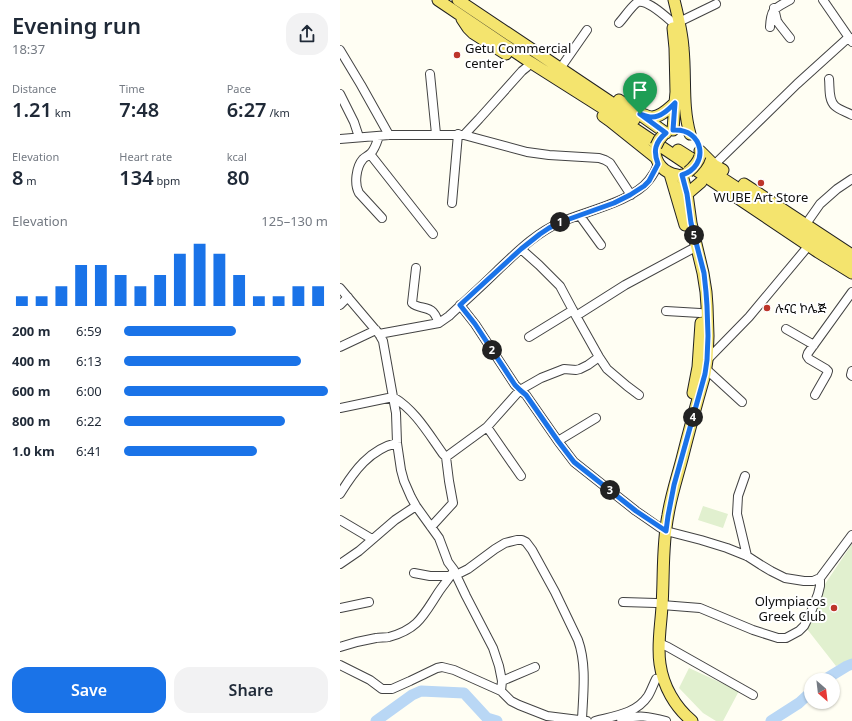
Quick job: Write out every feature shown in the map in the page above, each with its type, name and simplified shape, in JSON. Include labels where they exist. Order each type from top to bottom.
[{"type":"main road","points":[[438,0],[459,5],[478,7],[484,10],[668,133]]},
{"type":"main road","points":[[666,0],[676,22],[683,47],[686,121],[690,134]]},
{"type":"main road","points":[[668,133],[676,92],[676,22],[674,0]]},
{"type":"main road","points":[[459,5],[468,28],[473,33],[610,121],[657,161],[670,174],[685,212],[704,273],[707,306],[704,365],[684,428],[666,493],[662,529],[657,549],[659,644],[662,676],[676,705],[692,721]]},
{"type":"main road","points":[[459,5],[609,101],[650,132],[852,264]]},
{"type":"main road","points":[[459,5],[530,62],[620,119],[818,252],[852,273]]},
{"type":"main road","points":[[640,114],[652,117],[660,115],[675,103]]},
{"type":"main road","points":[[657,161],[655,152],[659,140],[668,133],[679,130],[685,131],[696,140],[700,152],[714,165],[852,255]]},
{"type":"main road","points":[[670,174],[686,174],[694,168],[698,161],[700,152]]},
{"type":"main road","points":[[686,174],[702,182],[852,281]]},
{"type":"main road","points":[[686,174],[687,194],[685,212],[698,278],[704,365]]},
{"type":"main road","points":[[687,194],[702,182]]},
{"type":"main road","points":[[659,604],[655,652],[656,679],[665,699],[682,721]]},
{"type":"street","points":[[770,28],[774,8],[790,0]]},
{"type":"street","points":[[714,165],[797,84],[850,40],[823,0]]},
{"type":"street","points":[[619,23],[634,5],[639,2],[644,2],[676,22],[716,4]]},
{"type":"street","points":[[774,8],[779,24],[790,38]]},
{"type":"street","points":[[564,63],[587,30]]},
{"type":"street","points":[[340,50],[389,135]]},
{"type":"street","points":[[452,203],[461,134],[494,103],[527,67]]},
{"type":"street","points":[[430,74],[436,134]]},
{"type":"street","points":[[829,78],[832,103],[836,107],[852,115]]},
{"type":"street","points":[[340,94],[354,122],[359,137]]},
{"type":"street","points":[[340,139],[389,135],[461,134],[527,152],[599,158],[610,163],[630,195]]},
{"type":"street","points":[[379,136],[375,147],[370,154],[361,161],[358,167],[356,184],[359,193],[382,218]]},
{"type":"street","points":[[370,154],[433,234]]},
{"type":"street","points":[[340,347],[378,332],[439,323],[449,316],[521,249],[540,234],[561,222],[614,203],[644,186],[649,181],[657,161]]},
{"type":"street","points":[[806,224],[820,204],[837,189],[852,179]]},
{"type":"street","points":[[580,216],[601,245]]},
{"type":"street","points":[[521,249],[560,286],[607,369],[639,395]]},
{"type":"street","points":[[529,337],[692,249]]},
{"type":"street","points":[[742,402],[704,365],[749,317],[805,250]]},
{"type":"street","points":[[416,268],[412,304],[416,307],[432,311],[436,315],[439,323]]},
{"type":"street","points":[[340,288],[378,332],[383,341],[396,413],[397,443],[401,470],[411,497],[439,538],[453,574],[493,648],[502,681],[501,691]]},
{"type":"street","points":[[815,394],[828,371],[809,359],[807,356],[852,292]]},
{"type":"street","points":[[340,305],[348,297]]},
{"type":"street","points":[[460,305],[475,324],[515,385],[526,395],[574,462],[636,511],[662,529],[727,548],[747,556],[785,578],[804,581],[813,581],[820,578],[852,535]]},
{"type":"street","points":[[666,311],[700,313]]},
{"type":"street","points":[[786,329],[814,345]]},
{"type":"street","points":[[446,457],[487,427],[520,390],[541,378],[564,369],[580,369],[599,357]]},
{"type":"street","points":[[852,371],[852,376]]},
{"type":"street","points":[[340,408],[393,397],[400,401],[415,415],[446,457],[453,503],[431,528]]},
{"type":"street","points":[[558,441],[596,418]]},
{"type":"street","points":[[487,427],[521,476]]},
{"type":"street","points":[[340,494],[349,479],[363,462],[380,449],[397,443]]},
{"type":"street","points":[[744,476],[738,496],[737,514],[747,556]]},
{"type":"street","points":[[340,564],[359,551],[395,520],[416,506]]},
{"type":"street","points":[[340,520],[372,539]]},
{"type":"street","points":[[340,665],[370,680],[382,689],[392,689],[442,667],[454,670],[501,691],[511,701],[547,716],[584,721],[584,671],[580,647],[572,626],[555,592],[526,542],[517,540],[505,543],[468,569],[453,574],[430,576],[414,573]]},
{"type":"street","points":[[340,647],[354,642],[387,637],[403,632],[420,620],[453,574]]},
{"type":"street","points":[[623,602],[700,608],[753,630],[778,638],[786,638],[799,631],[808,619],[818,594],[820,578]]},
{"type":"street","points":[[340,608],[369,602]]},
{"type":"street","points":[[659,644],[668,647],[753,695]]},
{"type":"street","points":[[502,681],[535,667]]},
{"type":"street","points":[[595,721],[623,714],[639,706],[648,695],[656,679]]},
{"type":"street","points":[[614,721],[633,716],[645,716],[666,721]]},
{"type":"green space","points":[[703,506],[728,514],[723,528],[698,520]]},
{"type":"green space","name":"Olympiacos Greek Club","points":[[852,544],[852,660],[836,666],[807,629],[823,587]]},
{"type":"green space","points":[[689,668],[739,691],[723,721],[716,721],[703,713],[679,688]]},
{"type":"waterway","points":[[836,673],[852,664]]},
{"type":"waterway","points":[[376,721],[412,695],[421,691],[464,693],[487,718],[497,721]]},
{"type":"waterway","points":[[771,721],[804,698]]},
{"type":"place","name":"Getu Commercial center","points":[[457,55]]},
{"type":"place","name":"WUBE Art Store","points":[[761,183]]},
{"type":"place","name":"ሉናር ኮሌጅ","points":[[767,308]]},
{"type":"place","name":"Olympiacos Greek Club","points":[[834,608]]},
{"type":"route","points":[[675,103],[673,130],[685,131],[690,134],[696,140],[700,148],[700,156],[694,168],[682,175],[687,194],[688,212],[704,273],[707,306],[707,360],[705,374],[674,485],[666,531],[636,511],[574,462],[524,392],[515,385],[475,324],[460,305],[521,249],[549,228],[561,222],[614,203],[630,195],[649,181],[658,164],[655,157],[656,146],[659,140],[666,133],[640,114],[652,117],[660,115],[675,103]]}]
